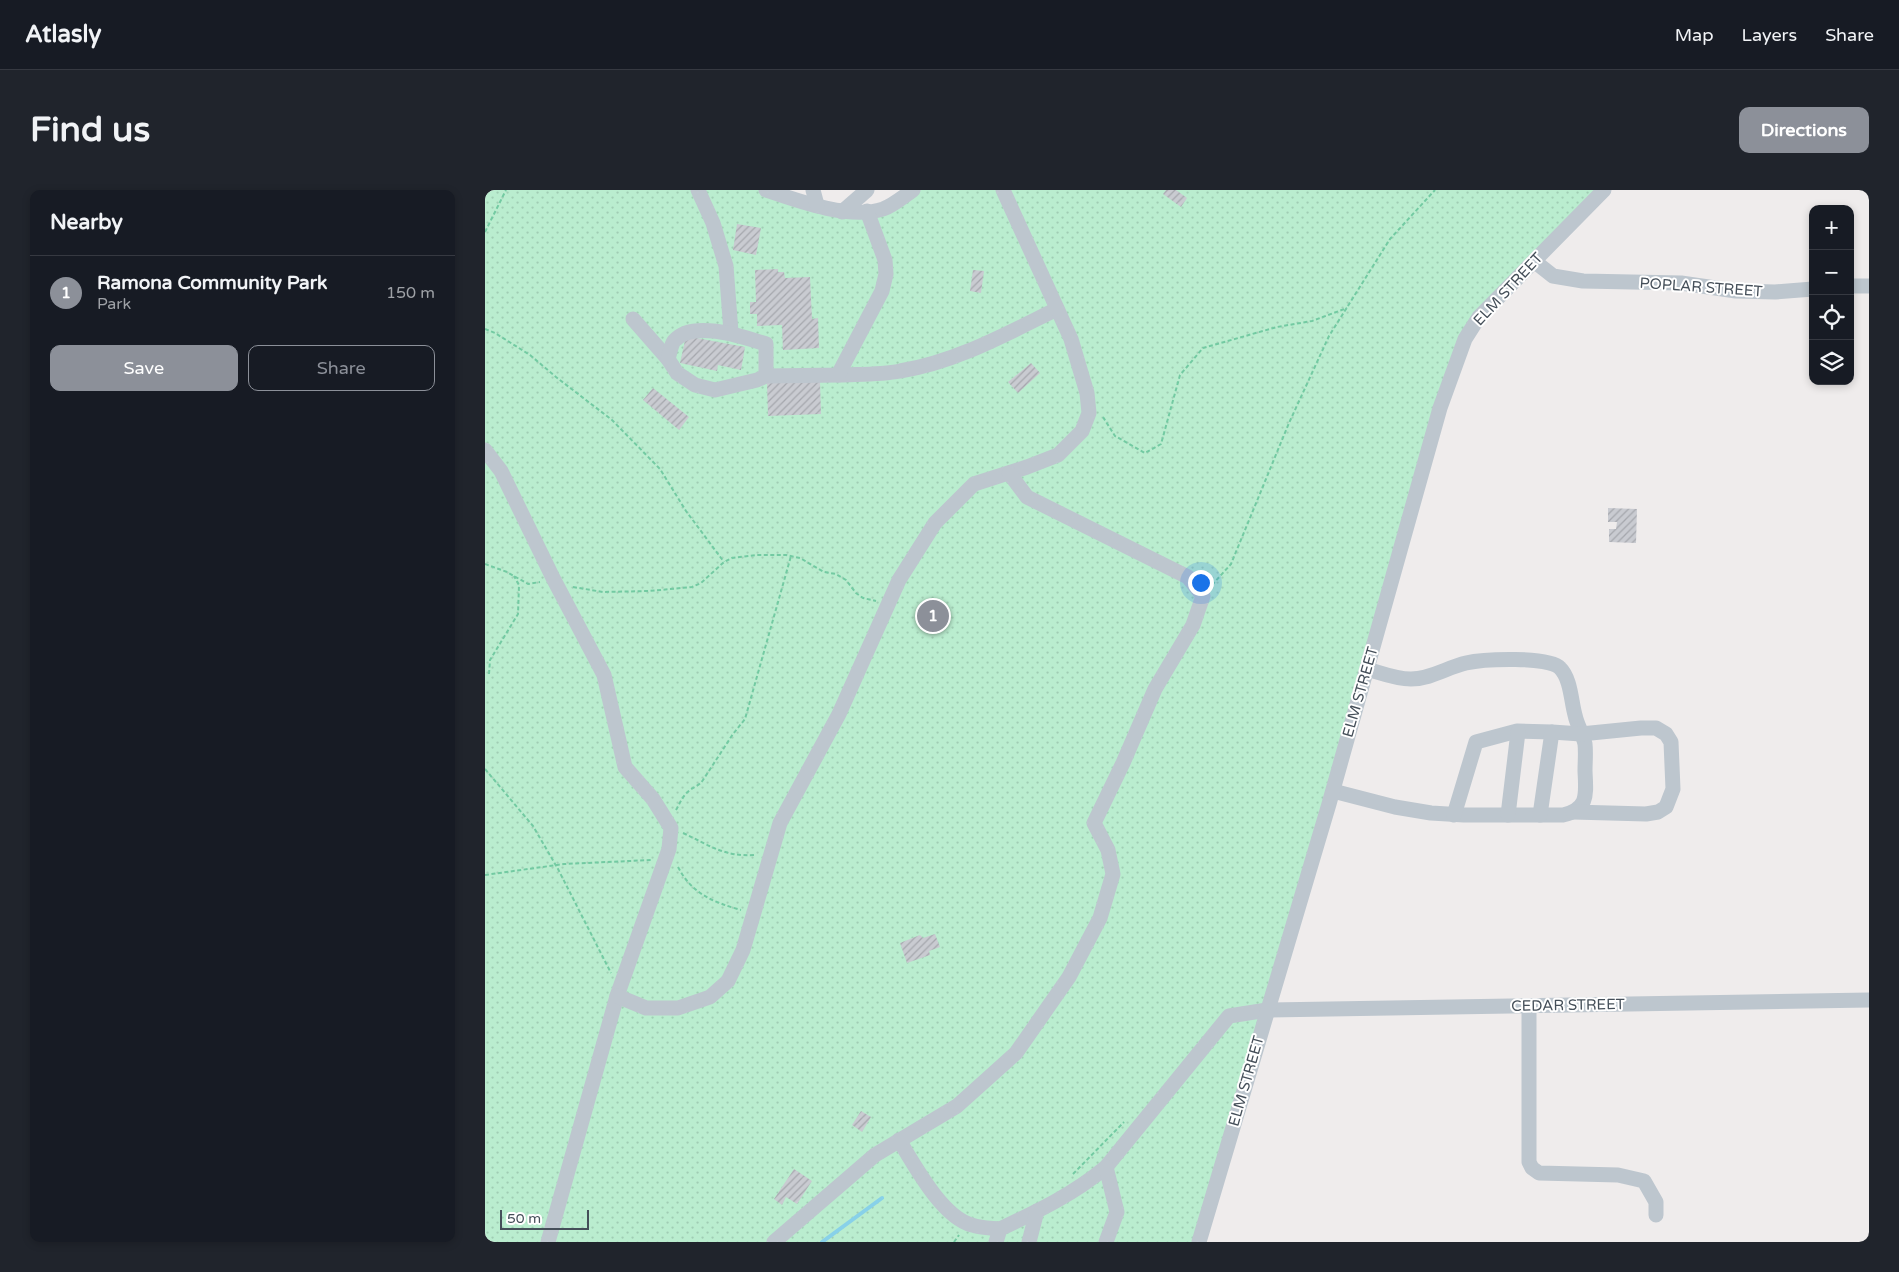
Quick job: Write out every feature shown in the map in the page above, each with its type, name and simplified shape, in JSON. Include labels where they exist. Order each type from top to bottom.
[{"type":"street","points":[[698,190],[713,223],[726,266],[731,332]]},
{"type":"street","points":[[766,190],[815,197],[842,212],[862,213],[884,208],[913,190]]},
{"type":"street","points":[[842,212],[867,190]]},
{"type":"street","points":[[619,992],[646,1008],[678,1008],[710,997],[728,982],[743,950],[780,823],[839,714],[899,580],[935,522],[974,484],[1058,455],[1082,430],[1089,413],[1087,393],[1071,338],[1003,190]]},
{"type":"street","name":"ELM STREET","points":[[1199,1242],[1333,791],[1440,408],[1465,339],[1479,317],[1604,190]]},
{"type":"street","points":[[838,374],[883,291],[886,274],[885,260],[867,211]]},
{"type":"street","name":"POPLAR STREET","points":[[1534,261],[1553,276],[1583,281],[1681,283],[1746,291],[1775,292],[1809,289]]},
{"type":"street","points":[[1854,286],[1869,286]]},
{"type":"street","points":[[633,319],[668,359],[677,373],[695,385],[715,390],[766,376],[898,372],[929,366],[992,341],[1057,309]]},
{"type":"street","points":[[668,359],[673,342],[682,333],[701,331],[731,332],[766,344],[766,376]]},
{"type":"street","points":[[485,450],[501,471],[604,675],[625,767],[653,799],[669,825],[667,854],[619,992],[548,1242]]},
{"type":"street","points":[[775,1242],[875,1155],[957,1106],[1015,1053],[1069,977],[1100,918],[1113,874],[1108,850],[1094,823],[1123,763],[1155,688],[1193,625],[1203,596],[1188,577],[1027,497],[1009,473]]},
{"type":"street","points":[[1367,669],[1395,677],[1411,679],[1421,678],[1467,663],[1481,661],[1538,660],[1555,664],[1564,674],[1585,742],[1586,796],[1582,805],[1573,812]]},
{"type":"street","points":[[1333,791],[1395,807],[1454,815],[1563,815],[1573,812],[1646,814],[1658,812],[1666,807],[1673,790],[1671,742],[1666,734],[1656,728],[1581,734],[1518,732],[1490,737],[1476,742],[1454,815]]},
{"type":"street","points":[[1509,815],[1518,732]]},
{"type":"street","points":[[1540,815],[1553,732]]},
{"type":"street","name":"CEDAR STREET","points":[[998,1235],[1084,1185],[1107,1167],[1229,1016],[1267,1010],[1869,1000]]},
{"type":"street","points":[[1529,1006],[1529,1162],[1532,1168],[1539,1173],[1619,1175],[1644,1181],[1656,1202],[1656,1215]]},
{"type":"street","points":[[899,1140],[919,1174],[947,1210],[971,1225],[998,1235]]},
{"type":"street","points":[[1106,1242],[1117,1212],[1107,1167]]},
{"type":"street","points":[[1029,1242],[1037,1211]]},
{"type":"path","points":[[485,232],[507,190]]},
{"type":"path","points":[[1203,596],[1231,564],[1289,423],[1329,336],[1390,239],[1435,190]]},
{"type":"path","points":[[1088,406],[1096,406],[1115,436],[1145,454],[1161,444],[1180,376],[1203,348],[1312,320],[1347,308]]},
{"type":"path","points":[[485,329],[495,333],[530,355],[556,378],[612,420],[660,469],[686,511],[724,562]]},
{"type":"path","points":[[485,564],[514,576],[527,584],[557,585],[603,592],[649,591],[692,587],[701,583],[724,562],[732,558],[757,555],[791,556],[800,558],[824,572],[836,574],[845,580],[855,593],[863,598],[888,604]]},
{"type":"path","points":[[771,854],[738,856],[715,850],[669,825],[684,796],[690,790],[699,786],[745,719],[751,704],[771,624],[791,556]]},
{"type":"path","points":[[489,674],[490,660],[518,614],[519,585],[514,576]]},
{"type":"path","points":[[485,769],[533,826],[556,865],[619,992]]},
{"type":"path","points":[[485,875],[556,865],[667,854],[689,885],[701,895],[724,905],[754,914]]},
{"type":"path","points":[[1067,1180],[1127,1119]]},
{"type":"green space","points":[[485,190],[768,190],[872,210],[903,190],[1602,190],[1465,339],[1199,1242],[485,1242]]},
{"type":"building","points":[[1166,190],[1176,190],[1187,198],[1181,207],[1163,194]]},
{"type":"building","points":[[737,224],[761,228],[756,255],[733,250]]},
{"type":"building","points":[[778,269],[778,272],[784,272],[785,278],[810,277],[812,319],[818,318],[819,348],[783,350],[782,325],[757,326],[757,314],[750,314],[750,302],[756,302],[755,270]]},
{"type":"building","points":[[973,270],[984,271],[981,293],[970,291]]},
{"type":"building","points":[[686,336],[745,347],[741,370],[718,365],[717,371],[680,363]]},
{"type":"building","points":[[1031,363],[1040,373],[1018,393],[1008,382]]},
{"type":"building","points":[[820,381],[821,414],[768,416],[767,383]]},
{"type":"building","points":[[653,388],[689,417],[679,430],[643,400]]},
{"type":"building","points":[[1608,508],[1637,509],[1636,543],[1609,542],[1609,529],[1616,529],[1617,522],[1608,522]]},
{"type":"building","points":[[935,934],[940,947],[929,951],[930,955],[907,963],[900,943],[920,935],[923,938]]},
{"type":"building","points":[[861,1111],[871,1117],[862,1132],[852,1125]]},
{"type":"building","points":[[794,1169],[812,1181],[797,1204],[786,1197],[782,1205],[774,1199]]},
{"type":"waterway","points":[[822,1242],[882,1198]]},
{"type":"place","name":"Ramona Community Park","points":[[933,616]]}]
